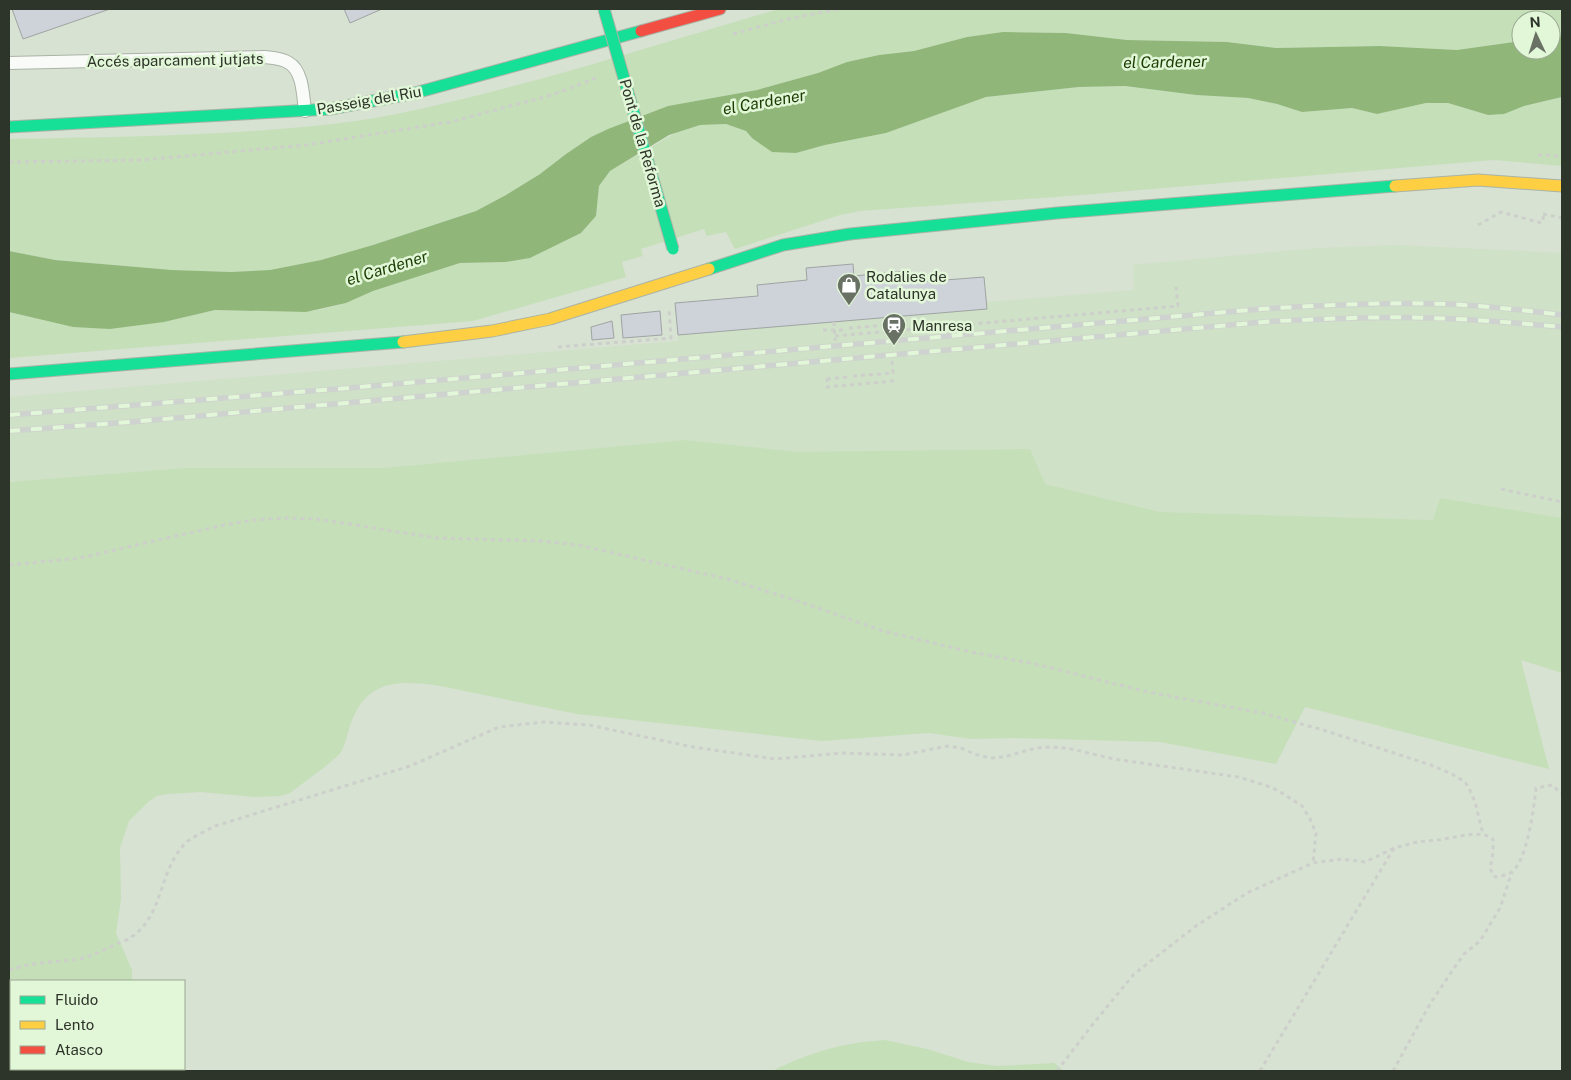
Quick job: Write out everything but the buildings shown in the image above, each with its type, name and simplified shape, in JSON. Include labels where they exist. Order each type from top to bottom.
[{"type":"street","name":"Pont de la Reforma","points":[[604,9],[679,270]]},
{"type":"street","name":"Passeig del Riu","points":[[9,127],[330,109],[414,93],[720,9]]},
{"type":"street","points":[[9,374],[385,344],[492,331],[550,319],[679,270],[783,245],[850,234],[1067,212],[1442,182],[1487,181],[1558,186]]},
{"type":"lane","name":"Accés aparcament jutjats","points":[[9,63],[255,57],[280,59],[290,63],[298,76],[305,111]]},
{"type":"lane","points":[[1558,186],[1562,199]]},
{"type":"path","points":[[1478,225],[1501,212],[1542,223],[1544,214]]},
{"type":"path","points":[[834,322],[835,338],[1178,306],[1176,287]]},
{"type":"path","points":[[834,329],[823,330],[888,325],[888,332]]},
{"type":"path","points":[[892,360],[894,383],[827,387],[827,378],[893,373]]},
{"type":"path","points":[[1501,489],[1562,502]]},
{"type":"path","points":[[9,565],[80,558],[253,520],[286,518],[317,519],[437,538],[578,544],[727,579],[798,601],[883,631],[971,652],[1035,664],[1148,692],[1262,713],[1431,764],[1465,782],[1475,802],[1483,834]]},
{"type":"path","points":[[9,970],[43,962],[87,957],[103,952],[130,938],[143,927],[153,913],[169,868],[178,854],[188,842],[215,826],[410,766],[499,727],[544,722],[589,725],[693,747],[774,759],[842,753],[904,755],[947,746],[961,748],[990,758],[1004,757],[1050,746],[1114,759],[1238,777],[1279,791],[1302,806],[1310,818],[1316,834],[1313,862]]},
{"type":"path","points":[[1393,1071],[1430,1004],[1452,970],[1464,954],[1480,942],[1500,908],[1512,872],[1522,858],[1529,831],[1536,788],[1552,784],[1562,794]]},
{"type":"path","points":[[1057,1071],[1134,974],[1196,926],[1247,893],[1313,862],[1342,859],[1365,862],[1394,848],[1417,842],[1483,834],[1493,839],[1490,868],[1495,877],[1512,872]]},
{"type":"path","points":[[1260,1071],[1394,848]]},
{"type":"shaded area","points":[[779,9],[1562,9],[1562,36],[1561,10],[1511,10],[1511,42],[1458,50],[1380,46],[1276,48],[1227,42],[1127,40],[1066,33],[1003,32],[967,37],[914,51],[879,55],[847,62],[818,73],[757,90],[668,106],[591,137],[540,174],[476,211],[321,260],[270,270],[231,272],[172,270],[55,260],[9,251],[9,139],[258,131],[340,123],[427,107],[592,64]]},
{"type":"shaded area","points":[[1125,86],[1196,95],[1248,98],[1302,112],[1352,108],[1377,114],[1426,103],[1448,103],[1488,115],[1504,114],[1524,106],[1562,97],[1562,166],[1494,160],[1082,195],[860,211],[840,215],[735,249],[726,232],[707,236],[704,229],[641,249],[643,256],[622,262],[626,277],[473,321],[9,358],[9,312],[73,327],[164,322],[215,310],[306,312],[346,303],[373,291],[460,263],[506,262],[530,258],[581,233],[596,216],[599,186],[610,171],[677,132],[700,125],[726,124],[746,131],[752,138],[796,153],[825,145],[886,133],[986,97],[1079,87]]},
{"type":"shaded area","points":[[1397,245],[1562,253],[1562,518],[1440,498],[1433,520],[1160,512],[1045,484],[798,452],[686,440],[384,468],[185,468],[9,482],[9,397],[678,341],[678,335],[987,309],[987,302],[1134,290],[1133,265],[1317,248]]},
{"type":"shaded area","points":[[686,440],[798,452],[1030,449],[1045,484],[1160,512],[1433,520],[1440,498],[1562,518],[1562,673],[1521,660],[1549,769],[1305,707],[1276,764],[1160,742],[1013,738],[971,739],[929,733],[822,741],[577,714],[440,686],[401,683],[379,688],[370,695],[361,704],[354,716],[341,752],[290,793],[280,796],[254,797],[201,792],[167,794],[157,796],[148,802],[129,821],[120,848],[121,899],[116,933],[132,970],[132,980],[9,979],[9,482],[185,468],[384,468]]},
{"type":"shaded area","points":[[885,1040],[927,1049],[968,1062],[997,1066],[1054,1063],[1064,1071],[772,1071],[800,1059],[840,1046]]},
{"type":"water","name":"el Cardener","points":[[1003,32],[1066,33],[1127,40],[1227,42],[1276,48],[1380,46],[1457,50],[1511,42],[1511,60],[1561,60],[1562,36],[1562,97],[1524,106],[1504,114],[1488,115],[1448,103],[1426,103],[1377,114],[1352,108],[1302,112],[1248,98],[1196,95],[1125,86],[1079,87],[986,97],[886,133],[825,145],[796,153],[772,152],[752,138],[746,131],[726,124],[700,125],[669,135],[610,171],[599,186],[596,216],[581,233],[530,258],[506,262],[460,263],[373,291],[346,303],[306,312],[215,310],[164,322],[110,329],[73,327],[9,312],[9,251],[55,260],[172,270],[231,272],[270,270],[321,260],[476,211],[540,174],[591,137],[668,106],[757,90],[818,73],[847,62],[879,55],[914,51],[967,37]]},
{"type":"railway","points":[[9,415],[349,388],[1261,309],[1354,304],[1425,303],[1491,307],[1562,315]]},
{"type":"railway","points":[[9,431],[1276,321],[1410,317],[1479,320],[1562,327]]},
{"type":"traffic: fast","points":[[604,9],[673,249]]},
{"type":"traffic: fast","points":[[9,127],[330,109],[415,93],[641,31]]},
{"type":"traffic: fast","points":[[709,269],[783,245],[850,234],[1057,213],[1395,186]]},
{"type":"traffic: fast","points":[[9,374],[403,342]]},
{"type":"traffic: slow","points":[[1395,186],[1478,180],[1562,186]]},
{"type":"traffic: slow","points":[[403,342],[492,331],[550,319],[709,269]]},
{"type":"traffic: jam","points":[[641,31],[720,9]]},
{"type":"place","name":"Rodalies de Catalunya","points":[[849,306]]},
{"type":"place","name":"Manresa","points":[[894,346]]}]
